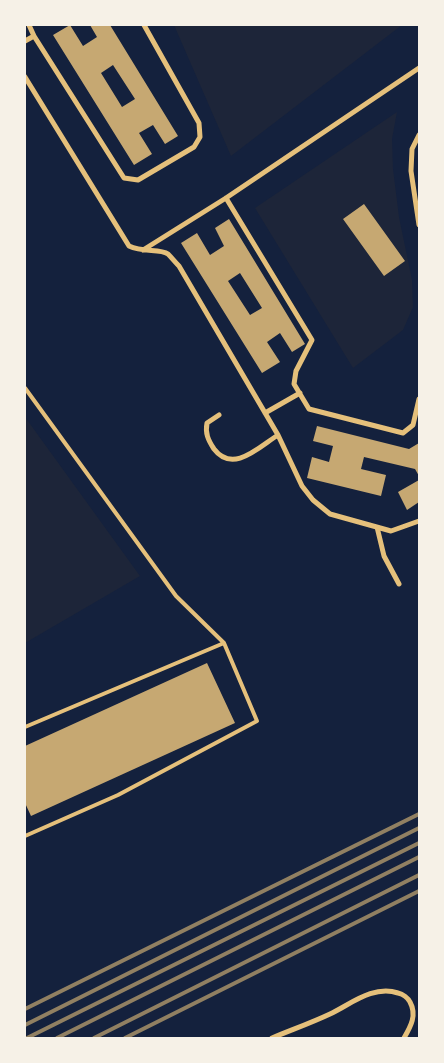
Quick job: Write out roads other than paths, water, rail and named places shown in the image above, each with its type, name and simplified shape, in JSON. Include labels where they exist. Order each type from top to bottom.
[{"type":"street","points":[[29,25],[34,36],[124,178],[138,180],[194,147],[200,138],[199,123],[144,25]]},
{"type":"street","points":[[25,40],[34,36]]},
{"type":"street","points":[[142,251],[226,198],[419,68]]},
{"type":"street","points":[[25,77],[129,246],[142,251],[156,250],[167,253],[179,266],[278,435],[302,486],[313,500],[330,514],[391,531],[419,521]]},
{"type":"street","points":[[419,135],[412,149],[410,171],[419,226]]},
{"type":"street","points":[[226,198],[312,340],[296,371],[294,384],[310,408],[403,433],[413,425],[419,399]]},
{"type":"street","points":[[265,413],[300,393]]},
{"type":"street","points":[[219,415],[207,423],[206,430],[209,440],[217,452],[229,460],[239,460],[278,435]]},
{"type":"street","points":[[377,527],[384,556],[399,584]]},
{"type":"street","points":[[272,1038],[329,1015],[358,998],[373,993],[389,991],[401,994],[410,1000],[413,1012],[412,1024],[404,1038]]},
{"type":"lane","points":[[25,388],[176,596],[224,643],[257,721],[118,795],[25,836]]},
{"type":"lane","points":[[25,727],[224,643]]},
{"type":"railway","points":[[25,1009],[419,814]]},
{"type":"railway","points":[[25,1025],[419,828]]},
{"type":"railway","points":[[27,1038],[419,843]]},
{"type":"railway","points":[[57,1038],[419,857]]},
{"type":"railway","points":[[94,1038],[419,875]]},
{"type":"railway","points":[[125,1038],[419,891]]}]
